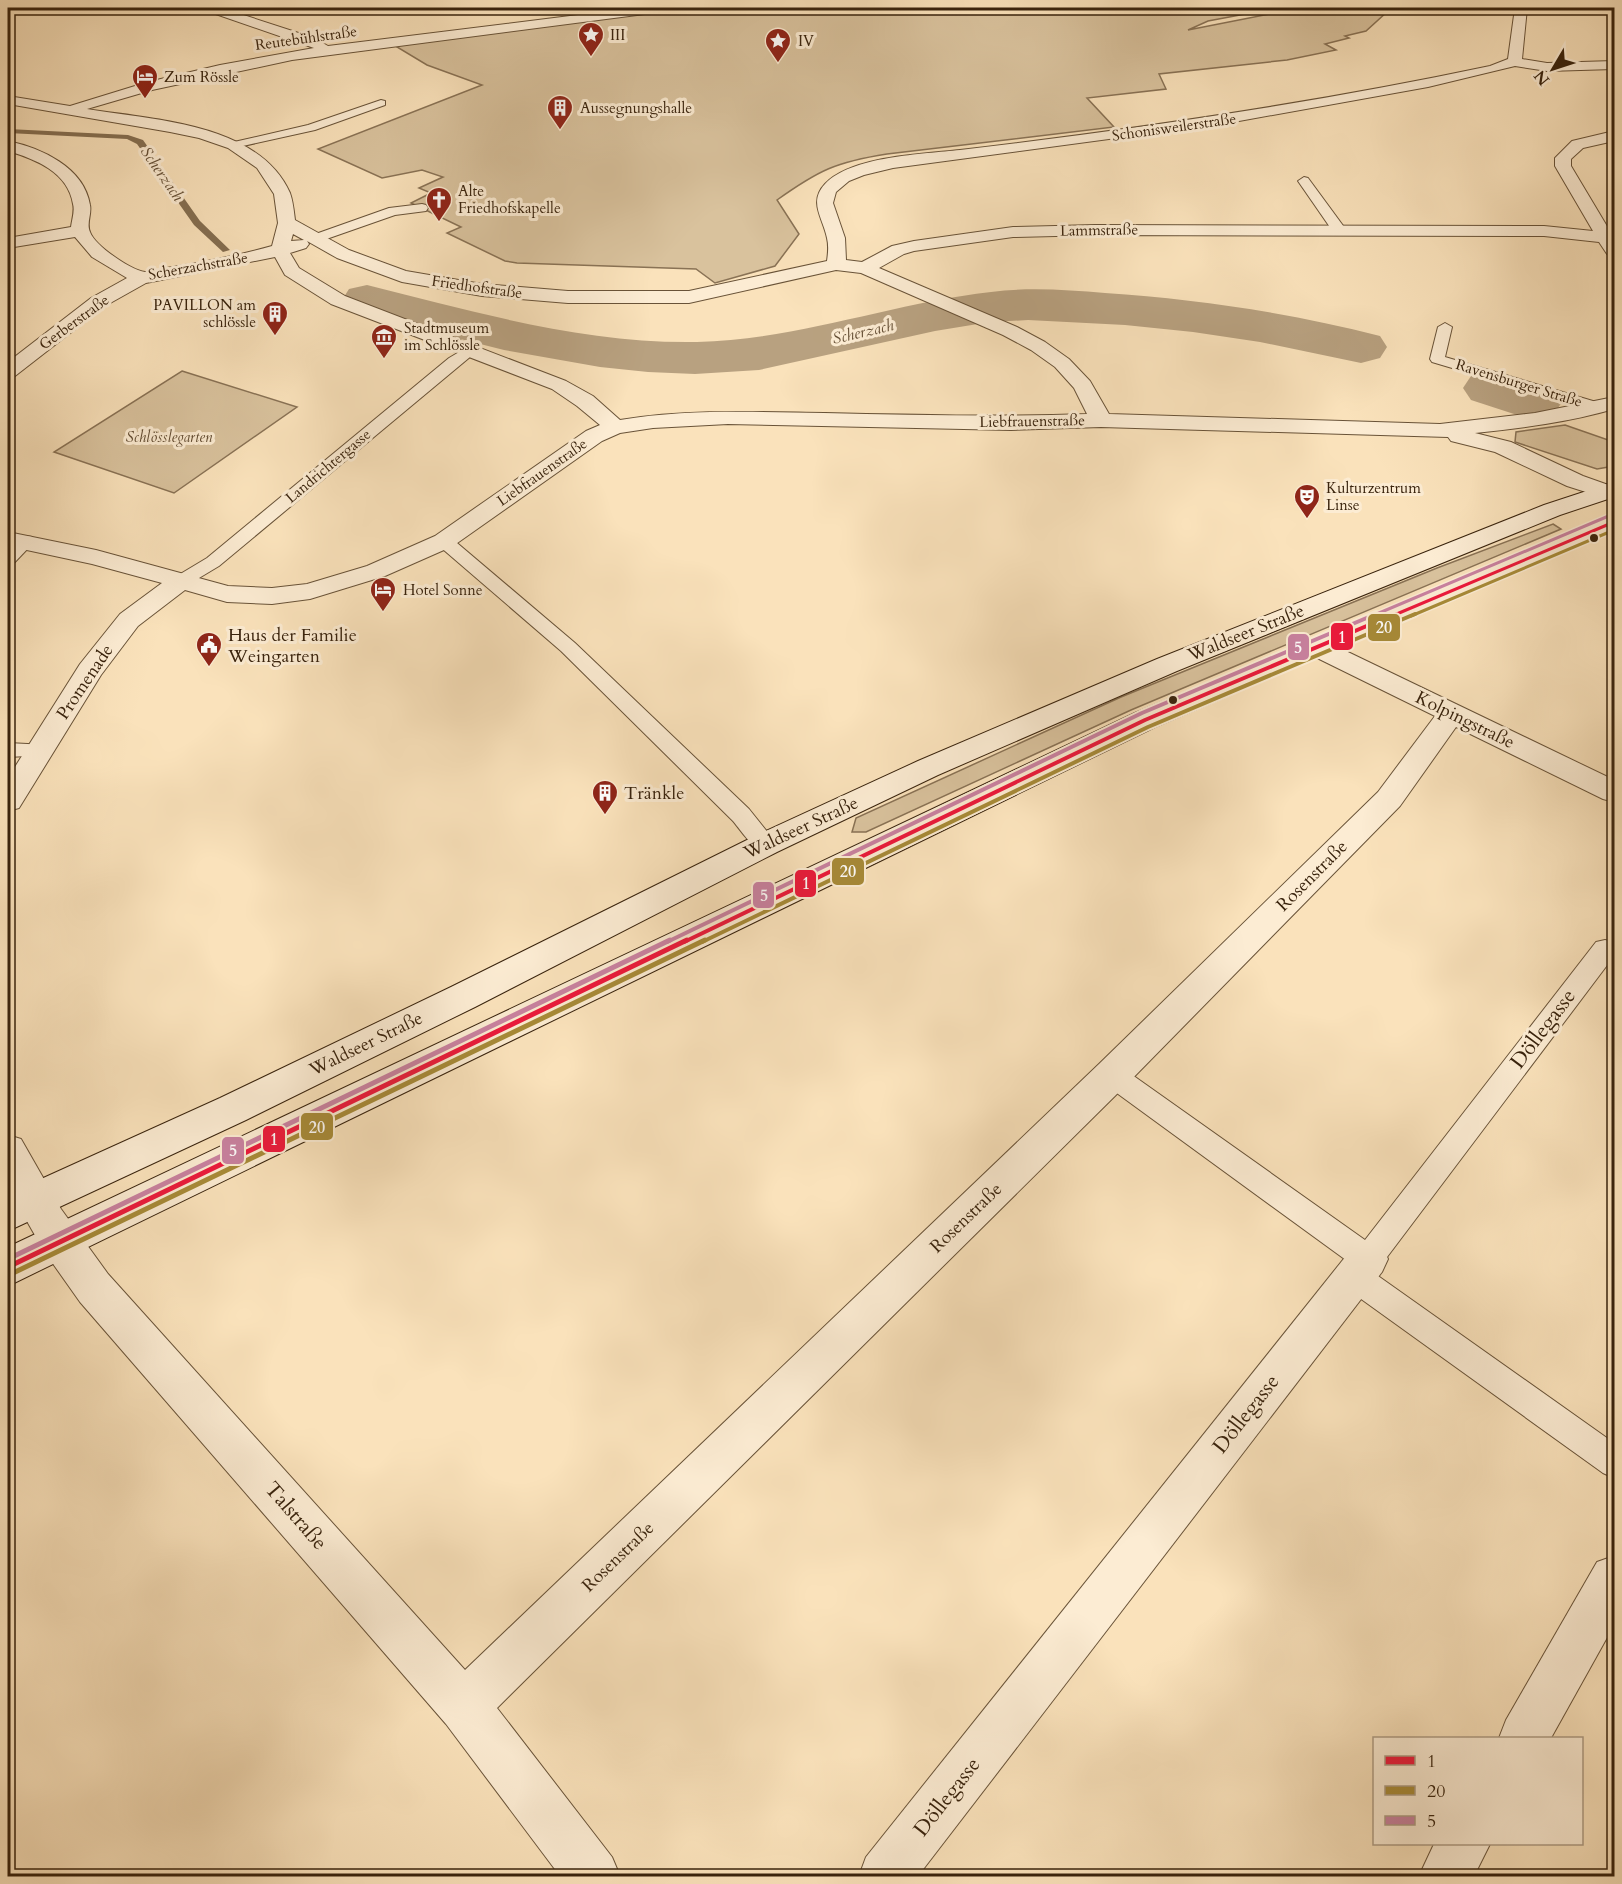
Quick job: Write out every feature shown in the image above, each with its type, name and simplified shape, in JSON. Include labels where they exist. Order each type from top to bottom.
[{"type":"street","points":[[211,8],[309,40],[320,45],[325,51]]},
{"type":"street","name":"Reutebühlstraße","points":[[62,109],[219,69],[325,51],[618,10],[660,8]]},
{"type":"street","points":[[1521,8],[1517,56],[1514,62],[1547,67],[1614,65]]},
{"type":"street","name":"Schonisweilerstraße","points":[[836,265],[838,246],[835,233],[824,212],[827,192],[834,183],[849,175],[877,167],[1224,121],[1459,77],[1514,62]]},
{"type":"street","points":[[8,100],[203,134],[234,145],[263,165],[282,194],[287,223],[280,250],[292,271],[338,300],[560,385],[585,401],[609,422]]},
{"type":"street","points":[[15,118],[62,109]]},
{"type":"street","points":[[1614,136],[1578,144],[1563,158],[1563,166],[1614,252]]},
{"type":"street","points":[[8,146],[42,158],[66,174],[77,188],[82,207],[80,231],[8,243]]},
{"type":"street","name":"Friedhofstraße","points":[[287,223],[349,257],[402,276],[482,290],[568,297],[689,297],[733,290],[836,265],[865,268],[950,305]]},
{"type":"street","name":"Scherzachstraße","points":[[80,231],[88,243],[101,255],[143,277],[204,267],[280,250],[315,239]]},
{"type":"street","name":"Lammstraße","points":[[865,268],[898,250],[945,240],[1013,232],[1544,231],[1604,237]]},
{"type":"street","points":[[835,233],[860,244],[898,250]]},
{"type":"street","name":"Gerberstraße","points":[[13,368],[98,302],[143,277]]},
{"type":"street","name":"Liebfrauenstraße","points":[[950,305],[1038,346],[1062,363],[1083,385],[1101,420]]},
{"type":"street","name":"Liebfrauenstraße","points":[[17,540],[96,556],[227,594],[272,596],[310,591],[376,572],[444,541],[594,436],[609,422],[728,418],[1011,423],[1101,420],[1440,431],[1597,407]]},
{"type":"street","name":"Ravensburger Straße","points":[[1597,407],[1614,422]]},
{"type":"street","name":"Liebfrauenstraße","points":[[1440,431],[1503,447],[1539,462],[1575,481],[1612,492]]},
{"type":"street","name":"Waldseer Straße","points":[[20,1208],[463,997],[766,844],[928,768],[1167,665],[1552,510],[1612,492]]},
{"type":"street","points":[[8,1268],[1134,725],[1614,522]]},
{"type":"street","name":"Promenade","points":[[8,801],[90,670],[129,620],[183,580]]},
{"type":"street","name":"Kolpingstraße","points":[[1316,647],[1614,792]]},
{"type":"street","name":"Rosenstraße","points":[[464,1706],[1112,1075],[1389,799],[1451,714]]},
{"type":"street","name":"Talstraße","points":[[8,1151],[20,1208],[60,1244],[94,1288],[464,1706],[593,1876]]},
{"type":"street","name":"Döllegasse","points":[[885,1876],[1361,1267]]},
{"type":"street","points":[[1525,1737],[1614,1579]]},
{"type":"street","points":[[1445,1876],[1463,1845]]},
{"type":"lane","points":[[234,145],[311,129],[381,103]]},
{"type":"lane","points":[[1304,181],[1339,230]]},
{"type":"lane","points":[[315,239],[393,211],[423,208]]},
{"type":"lane","name":"Ravensburger Straße","points":[[1445,327],[1437,359],[1597,407]]},
{"type":"lane","name":"Landrichtergasse","points":[[183,580],[213,562],[471,349]]},
{"type":"lane","points":[[8,559],[17,540]]},
{"type":"lane","points":[[444,541],[568,647],[741,815],[766,844]]},
{"type":"lane","points":[[8,750],[40,750]]},
{"type":"lane","name":"Döllegasse","points":[[1361,1267],[1605,949]]},
{"type":"lane","points":[[1112,1075],[1206,1142],[1361,1267],[1614,1462]]},
{"type":"green space","points":[[660,8],[1277,8],[1208,21],[1188,30],[1300,8],[1370,8],[1388,11],[1366,31],[1325,44],[1336,50],[1287,60],[1159,74],[1166,89],[1087,98],[1114,127],[887,154],[841,164],[817,174],[777,200],[799,234],[775,266],[715,283],[696,269],[505,261],[447,233],[461,227],[411,203],[431,193],[419,188],[443,177],[422,170],[382,178],[318,149],[482,85],[427,65],[392,44]]},
{"type":"green space","name":"Schlösslegarten","points":[[182,371],[297,407],[174,493],[54,452]]},
{"type":"green space","points":[[1565,425],[1614,442],[1614,466],[1597,469],[1515,442],[1516,432]]},
{"type":"green space","points":[[1553,524],[1561,529],[1131,710],[866,832],[852,832],[856,818],[1121,697],[1437,568]]},
{"type":"waterway","name":"Scherzach","points":[[8,131],[128,137],[140,142],[197,223],[226,250]]},
{"type":"waterway","name":"Scherzach","points":[[367,300],[552,344],[648,356],[695,358],[759,354],[935,316],[990,307],[1028,305],[1125,309],[1193,316],[1260,326],[1361,347]]},
{"type":"waterway","name":"Scherzach","points":[[1491,388],[1534,402]]},
{"type":"transit line","name":"5","points":[[8,1259],[1142,713],[1611,515]]},
{"type":"transit line","name":"1","points":[[8,1267],[1145,720],[1614,522]]},
{"type":"transit line","name":"20","points":[[11,1274],[1148,727],[1614,530]]},
{"type":"place","name":"III","points":[[591,58]]},
{"type":"place","name":"IV","points":[[778,64]]},
{"type":"place","name":"Zum Rössle","points":[[145,100]]},
{"type":"place","name":"Aussegnungshalle","points":[[560,131]]},
{"type":"place","name":"Alte Friedhofskapelle","points":[[439,223]]},
{"type":"place","name":"PAVILLON am schlössle","points":[[275,337]]},
{"type":"place","name":"Stadtmuseum im Schlössle","points":[[384,360]]},
{"type":"place","name":"Kulturzentrum Linse","points":[[1307,520]]},
{"type":"place","name":"Hotel Sonne","points":[[383,613]]},
{"type":"place","name":"Haus der Familie Weingarten","points":[[209,668]]},
{"type":"place","name":"Tränkle","points":[[605,816]]}]
